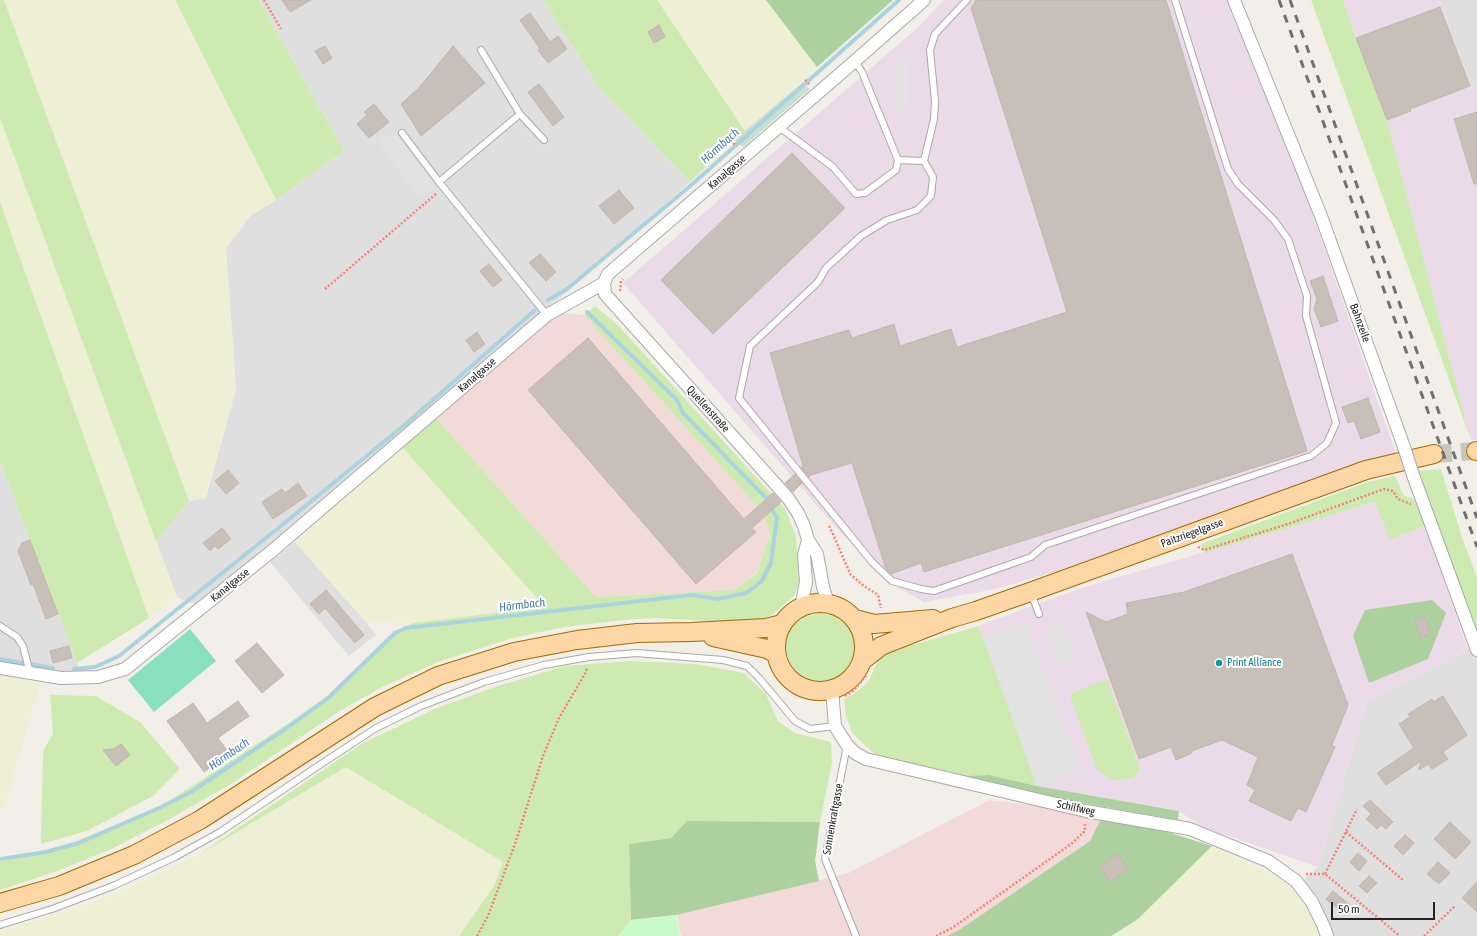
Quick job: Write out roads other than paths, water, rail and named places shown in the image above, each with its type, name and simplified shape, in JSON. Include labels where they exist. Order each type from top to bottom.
[{"type":"main road","name":"Paitzriegelgasse","points":[[862,660],[881,646],[952,618],[1030,592],[1366,470],[1434,454]]},
{"type":"main road","points":[[814,603],[828,603],[838,606],[855,619],[861,628],[864,639],[864,650],[858,670],[851,679],[832,690],[817,691],[803,688],[790,680],[781,668],[776,654],[776,639],[782,624],[790,614],[801,607],[814,603]]},
{"type":"main road","name":"Paitzriegelgasse","points":[[855,619],[874,624],[952,618]]},
{"type":"main road","points":[[0,904],[59,886],[134,855],[200,820],[375,707],[438,676],[514,652],[577,640],[637,633],[766,628],[782,624]]},
{"type":"main road","points":[[691,632],[767,649],[776,654]]},
{"type":"street","name":"Kanalgasse","points":[[0,668],[30,670],[61,678],[98,677],[125,669],[272,551],[548,315],[604,283],[608,274],[924,0]]},
{"type":"street","name":"Bahnzeile","points":[[1234,0],[1322,216],[1413,475],[1477,650]]},
{"type":"street","name":"Quellenstraße","points":[[604,283],[605,294],[788,498],[798,513],[808,540],[817,554],[828,603]]},
{"type":"street","name":"Quellenstraße","points":[[801,607],[806,582],[804,555],[808,540]]},
{"type":"street","name":"Schilfweg","points":[[832,690],[835,726],[847,745],[866,759],[1086,811],[1190,829],[1268,861],[1296,881],[1312,902],[1327,936]]},
{"type":"lane","points":[[966,0],[934,34],[930,50],[935,101],[934,119],[924,161],[933,177],[931,196],[917,210],[888,220],[861,236],[826,268],[818,282],[750,346],[739,398],[872,562],[892,581],[934,591],[1031,557],[1045,545],[1311,456],[1327,443],[1336,423],[1306,316],[1307,296],[1288,239],[1274,220],[1238,184],[1228,169],[1175,0]]},
{"type":"lane","points":[[481,50],[520,114],[544,140]]},
{"type":"lane","points":[[779,127],[833,167],[856,194],[865,193],[896,170],[898,160],[862,72],[855,61]]},
{"type":"lane","points":[[438,182],[520,114]]},
{"type":"lane","points":[[402,133],[438,182],[548,315]]},
{"type":"lane","points":[[898,160],[924,161]]},
{"type":"lane","points":[[1030,592],[1039,614]]},
{"type":"lane","points":[[0,626],[16,637],[24,646],[30,670]]},
{"type":"lane","points":[[0,925],[52,909],[112,886],[175,857],[220,832],[376,728],[421,706],[484,682],[544,665],[589,657],[636,653],[723,660],[746,666],[760,679],[795,721],[810,730],[835,726]]},
{"type":"lane","name":"Sonnenkraftgasse","points":[[847,745],[826,858],[856,936]]},
{"type":"waterway","name":"Hörmbach","points":[[548,300],[567,289],[689,187],[899,0]]},
{"type":"waterway","name":"Hörmbach","points":[[74,669],[95,667],[119,656],[408,422],[535,310]]},
{"type":"waterway","name":"Hörmbach","points":[[0,859],[46,852],[79,843],[159,808],[191,792],[291,725],[328,698],[395,633],[406,628],[692,595],[718,599],[746,593],[761,582],[771,563],[777,518],[766,498],[683,413],[677,400],[587,312]]},
{"type":"waterway","name":"Hörmbach","points":[[0,659],[53,668]]},
{"type":"tunnel","points":[[1434,454],[1476,451]]},
{"type":"railway","points":[[1279,0],[1477,547]]},
{"type":"railway","points":[[1290,0],[1477,518]]},
{"type":"place","name":"Print Alliance","points":[[1219,663]]}]
